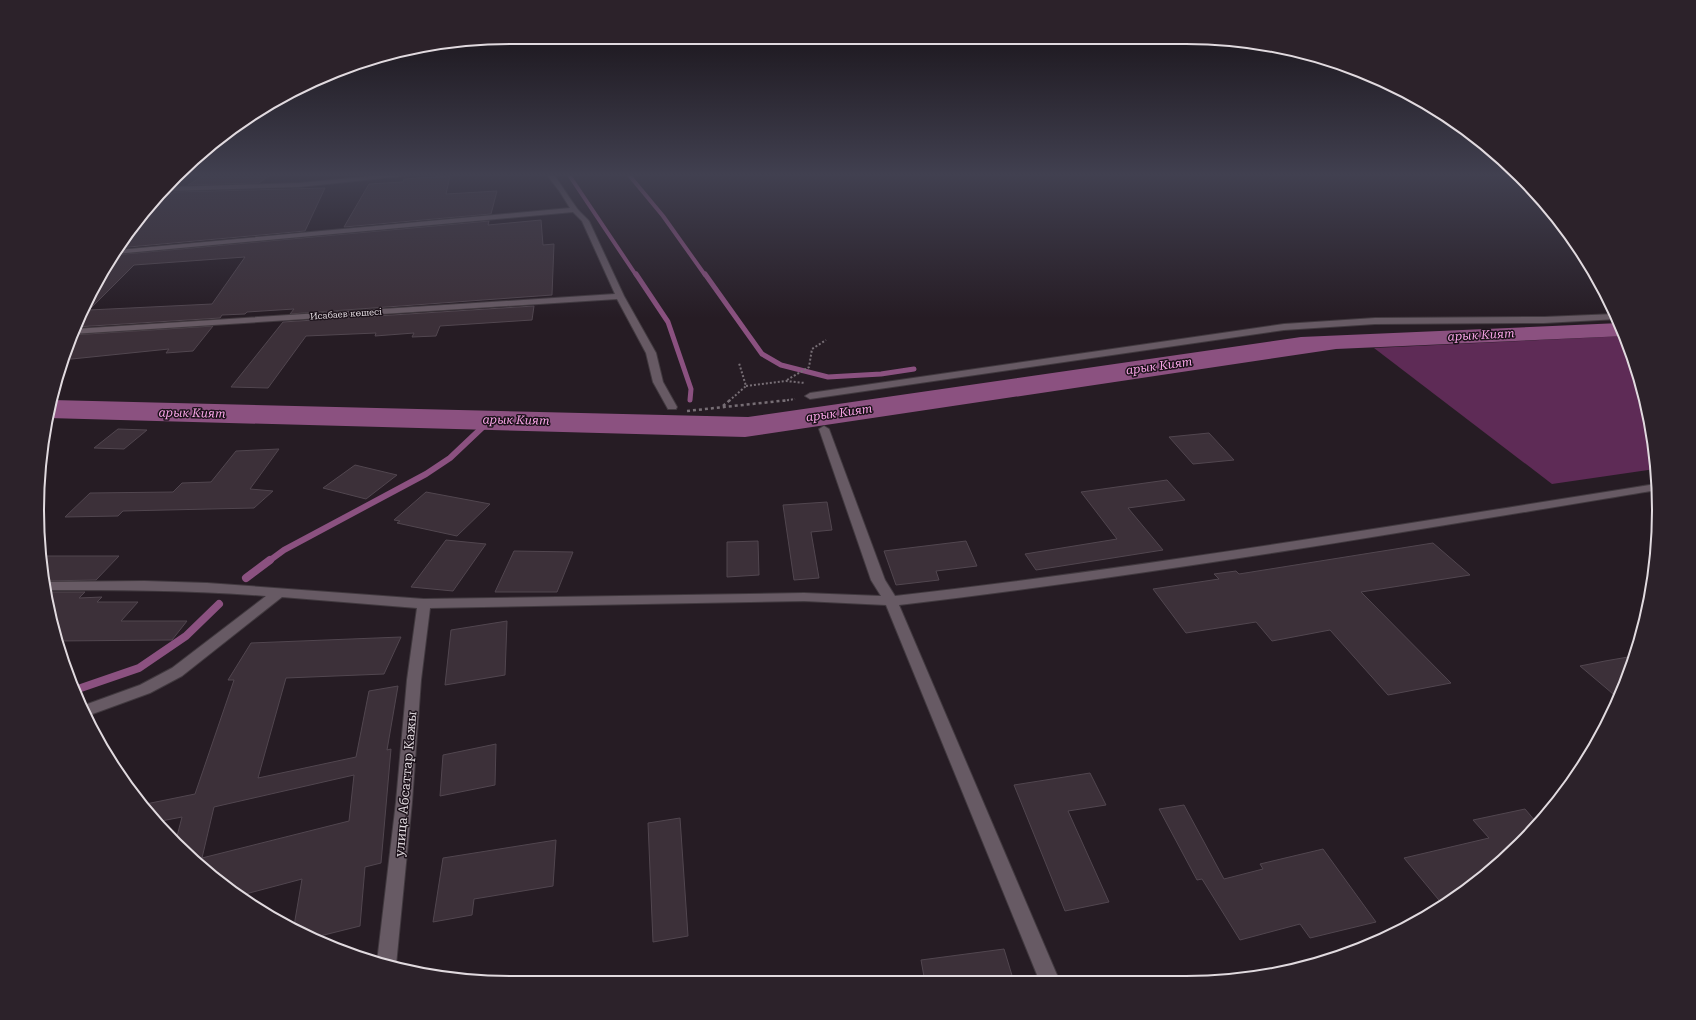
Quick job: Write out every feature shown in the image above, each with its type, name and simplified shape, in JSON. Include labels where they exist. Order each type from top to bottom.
[{"type":"street","points":[[123,251],[437,223]]},
{"type":"street","points":[[586,223],[620,296],[651,353],[658,382],[672,407]]},
{"type":"street","name":"Исабаев көшесі","points":[[79,332],[620,296]]},
{"type":"street","points":[[810,396],[1284,328],[1375,321],[1544,320],[1610,316]]},
{"type":"street","points":[[824,429],[878,580],[892,600],[1048,976]]},
{"type":"street","points":[[50,586],[144,585],[207,587],[278,594],[424,604],[789,597],[892,600],[977,591],[1242,554],[1651,488]]},
{"type":"street","points":[[89,709],[145,688],[177,672],[278,594]]},
{"type":"street","name":"улица Абсаттар Кажы","points":[[387,960],[404,802],[414,680],[424,604]]},
{"type":"path","points":[[786,381],[809,367],[812,349],[826,340]]},
{"type":"path","points":[[739,363],[746,386]]},
{"type":"path","points":[[723,407],[746,386],[786,381],[811,384],[830,393]]},
{"type":"path","points":[[672,407],[688,411],[700,411],[723,407],[765,404],[810,396]]},
{"type":"shaded area","points":[[1619,336],[1636,389],[1643,419],[1650,470],[1552,484],[1374,348]]},
{"type":"water","name":"арык Кият","points":[[1613,323],[1619,336],[1336,349],[745,437],[53,418],[57,400],[748,417],[1301,337]]},
{"type":"building","points":[[143,223],[309,223],[305,231],[126,247]]},
{"type":"building","points":[[347,223],[394,223],[344,227]]},
{"type":"building","points":[[471,223],[489,223],[488,225],[513,223],[541,223],[543,245],[554,244],[552,295],[290,314],[294,309],[247,312],[245,314],[222,315],[220,318],[82,327],[89,310],[212,304],[245,257],[134,265],[89,310],[106,277],[121,254]]},
{"type":"building","points":[[534,306],[532,320],[440,326],[436,336],[412,337],[414,333],[375,336],[376,333],[306,336],[268,388],[231,387],[283,322]]},
{"type":"building","points":[[213,326],[193,351],[166,353],[169,349],[69,359],[78,335]]},
{"type":"building","points":[[118,429],[147,430],[124,449],[94,448]]},
{"type":"building","points":[[1209,433],[1234,460],[1193,464],[1169,437]]},
{"type":"building","points":[[279,449],[250,489],[273,491],[254,508],[123,511],[118,516],[65,517],[90,493],[173,492],[182,483],[211,482],[236,451]]},
{"type":"building","points":[[355,465],[397,475],[366,499],[323,488]]},
{"type":"building","points":[[1167,480],[1185,500],[1128,508],[1163,550],[1036,570],[1025,554],[1117,539],[1081,492]]},
{"type":"building","points":[[426,492],[490,504],[457,536],[397,523],[400,521],[394,520]]},
{"type":"building","points":[[827,502],[832,530],[811,532],[819,578],[794,580],[783,505]]},
{"type":"building","points":[[446,540],[486,544],[453,591],[411,587]]},
{"type":"building","points":[[758,541],[759,575],[727,577],[727,542]]},
{"type":"building","points":[[966,541],[977,566],[936,571],[939,580],[896,585],[884,551]]},
{"type":"building","points":[[1433,543],[1470,575],[1361,592],[1451,683],[1388,695],[1330,630],[1272,641],[1256,622],[1186,633],[1153,589],[1219,579],[1214,574],[1236,571],[1239,574]]},
{"type":"building","points":[[514,551],[573,552],[557,592],[495,592]]},
{"type":"building","points":[[47,556],[119,556],[96,580],[50,581]]},
{"type":"building","points":[[52,592],[85,592],[79,598],[102,597],[97,602],[138,602],[121,621],[187,621],[172,640],[63,641]]},
{"type":"building","points":[[507,621],[505,675],[445,685],[451,630]]},
{"type":"building","points":[[401,637],[384,674],[286,678],[258,778],[356,757],[369,691],[398,686],[387,750],[391,749],[381,863],[365,867],[360,926],[321,936],[294,923],[302,879],[246,894],[226,880],[177,836],[182,817],[163,821],[148,804],[195,794],[234,680],[228,680],[251,643]],"holes":[[[354,775],[349,821],[202,858],[214,807]]]},
{"type":"building","points":[[1628,657],[1614,695],[1580,666]]},
{"type":"building","points":[[496,744],[495,785],[440,796],[443,755]]},
{"type":"building","points":[[1090,773],[1106,805],[1068,811],[1109,902],[1065,911],[1014,785]]},
{"type":"building","points":[[1184,805],[1224,879],[1263,869],[1260,864],[1323,849],[1376,922],[1310,938],[1300,924],[1240,940],[1202,879],[1197,880],[1159,809]]},
{"type":"building","points":[[1525,809],[1534,819],[1516,840],[1470,880],[1439,901],[1404,858],[1489,838],[1473,820]]},
{"type":"building","points":[[680,818],[688,936],[653,942],[648,823]]},
{"type":"building","points":[[556,840],[553,886],[474,899],[472,915],[433,922],[443,858]]},
{"type":"building","points":[[1004,949],[1012,976],[924,976],[921,960]]},
{"type":"waterway","points":[[601,223],[636,275]]},
{"type":"waterway","points":[[668,223],[705,275]]},
{"type":"waterway","points":[[636,274],[668,322],[691,389],[690,400]]},
{"type":"waterway","points":[[705,274],[762,354],[781,365],[828,377],[881,374],[914,369]]},
{"type":"waterway","name":"арык Кият","points":[[269,561],[284,550],[426,474],[450,458],[487,423]]},
{"type":"waterway","points":[[246,578],[270,560]]},
{"type":"waterway","points":[[79,689],[139,668],[186,636],[219,604]]}]
